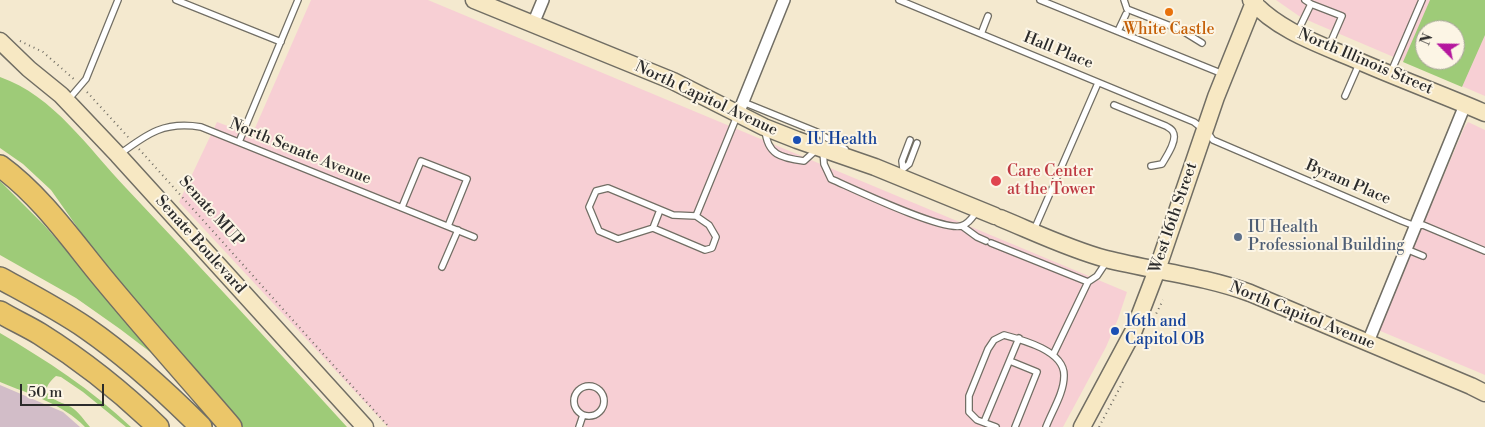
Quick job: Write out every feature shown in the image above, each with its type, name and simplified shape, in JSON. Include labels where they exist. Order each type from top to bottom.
[{"type":"highway","points":[[0,166],[20,180],[39,199],[103,279],[230,427]]},
{"type":"highway","points":[[0,278],[61,312],[106,342],[158,385],[201,427]]},
{"type":"highway","points":[[0,312],[38,333],[75,358],[117,390],[158,427]]},
{"type":"main road","name":"North Capitol Avenue","points":[[474,0],[740,108],[764,127],[821,149],[875,167],[902,173],[979,210],[1086,253],[1237,288],[1480,389]]},
{"type":"main road","name":"North Illinois Street","points":[[1254,1],[1272,18],[1297,33],[1360,62],[1485,113]]},
{"type":"main road","name":"West 16th Street","points":[[1082,427],[1130,340],[1157,270],[1225,75],[1254,1]]},
{"type":"main road","name":"Senate Boulevard","points":[[0,41],[67,102],[118,155],[366,427]]},
{"type":"main road","name":"Senate Boulevard","points":[[0,58],[30,69]]},
{"type":"street","points":[[533,24],[543,0]]},
{"type":"street","points":[[740,108],[784,0]]},
{"type":"street","points":[[1368,342],[1465,104]]},
{"type":"lane","points":[[67,102],[86,79],[118,0]]},
{"type":"lane","points":[[176,0],[280,42]]},
{"type":"lane","points":[[239,142],[298,0]]},
{"type":"lane","name":"Hall Place","points":[[899,0],[1194,122],[1205,130]]},
{"type":"lane","points":[[1040,0],[1225,75]]},
{"type":"lane","points":[[1124,0],[1127,8],[1181,30],[1202,43]]},
{"type":"lane","points":[[1305,0],[1342,16],[1328,48]]},
{"type":"lane","points":[[1297,33],[1314,5],[1320,0]]},
{"type":"lane","points":[[1390,74],[1422,0]]},
{"type":"lane","points":[[1118,32],[1126,14]]},
{"type":"lane","points":[[981,34],[988,16]]},
{"type":"lane","points":[[1346,96],[1360,62]]},
{"type":"lane","points":[[1033,232],[1084,109],[1098,82]]},
{"type":"lane","points":[[1114,105],[1166,126],[1173,132],[1175,138],[1162,164],[1151,166]]},
{"type":"lane","points":[[696,216],[740,108],[816,132],[875,167]]},
{"type":"lane","name":"North Senate Avenue","points":[[118,155],[154,130],[178,125],[200,127],[474,236]]},
{"type":"lane","name":"Byram Place","points":[[1205,130],[1213,140],[1414,226],[1423,225],[1485,252]]},
{"type":"lane","points":[[902,173],[902,161],[910,140]]},
{"type":"lane","points":[[902,173],[909,164],[917,143]]},
{"type":"lane","points":[[821,149],[824,164],[831,179],[944,225],[962,226],[977,237],[1088,282]]},
{"type":"lane","points":[[402,207],[421,160],[467,179],[448,226]]},
{"type":"lane","points":[[608,188],[673,215],[696,216],[709,225],[716,237],[712,248],[705,250],[653,228],[618,239],[599,231],[589,207],[596,191],[608,188]]},
{"type":"lane","points":[[653,228],[660,210]]},
{"type":"lane","points":[[962,226],[979,210]]},
{"type":"lane","points":[[442,267],[458,230]]},
{"type":"lane","points":[[1406,249],[1423,256]]},
{"type":"lane","points":[[1053,355],[1088,282],[1097,276],[1108,259]]},
{"type":"lane","points":[[996,427],[977,420],[969,412],[969,396],[988,349],[994,340],[1004,335],[1019,338],[1049,351],[1060,362],[1065,374],[1061,391],[1046,427]]},
{"type":"lane","points":[[984,422],[1019,338]]},
{"type":"lane","points":[[1010,361],[1037,372],[1015,427]]},
{"type":"lane","points":[[588,386],[597,388],[603,396],[604,405],[601,410],[593,415],[583,415],[574,404],[578,390],[588,386]]},
{"type":"lane","points":[[579,427],[583,415]]},
{"type":"path","name":"Senate MUP","points":[[17,39],[43,52],[81,85],[389,427]]},
{"type":"shaded area","points":[[311,0],[428,0],[1127,292],[1118,319],[1106,347],[1063,427],[388,427],[179,202],[217,122],[252,135]]},
{"type":"shaded area","points":[[1276,0],[1485,0],[1485,96],[1424,70],[1465,70],[1465,20],[1415,20],[1415,66],[1299,16]]},
{"type":"shaded area","points":[[1468,122],[1485,130],[1485,375],[1378,330]]},
{"type":"shaded area","points":[[0,385],[63,412],[80,427],[0,427]]},
{"type":"green space","points":[[1430,0],[1485,0],[1485,35],[1462,87],[1422,70],[1465,70],[1465,20],[1421,20]]},
{"type":"green space","points":[[1415,34],[1415,67],[1403,62]]},
{"type":"green space","points":[[0,77],[37,97],[54,110],[84,140],[347,427],[241,427],[111,275],[51,190],[23,164],[0,148]]},
{"type":"green space","points":[[0,181],[44,225],[166,364],[76,298],[0,255]]},
{"type":"green space","points":[[0,333],[68,376],[101,400],[131,427],[126,427],[83,392],[61,377],[56,376],[47,388],[47,393],[54,399],[74,409],[90,427],[85,427],[67,412],[34,395],[0,382]]},
{"type":"place","name":"White Castle","points":[[1169,12]]},
{"type":"place","name":"IU Health","points":[[797,140]]},
{"type":"place","name":"Care Center at the Tower","points":[[996,181]]},
{"type":"place","name":"IU Health Professional Building","points":[[1238,237]]},
{"type":"place","name":"16th and Capitol OB","points":[[1115,331]]}]
